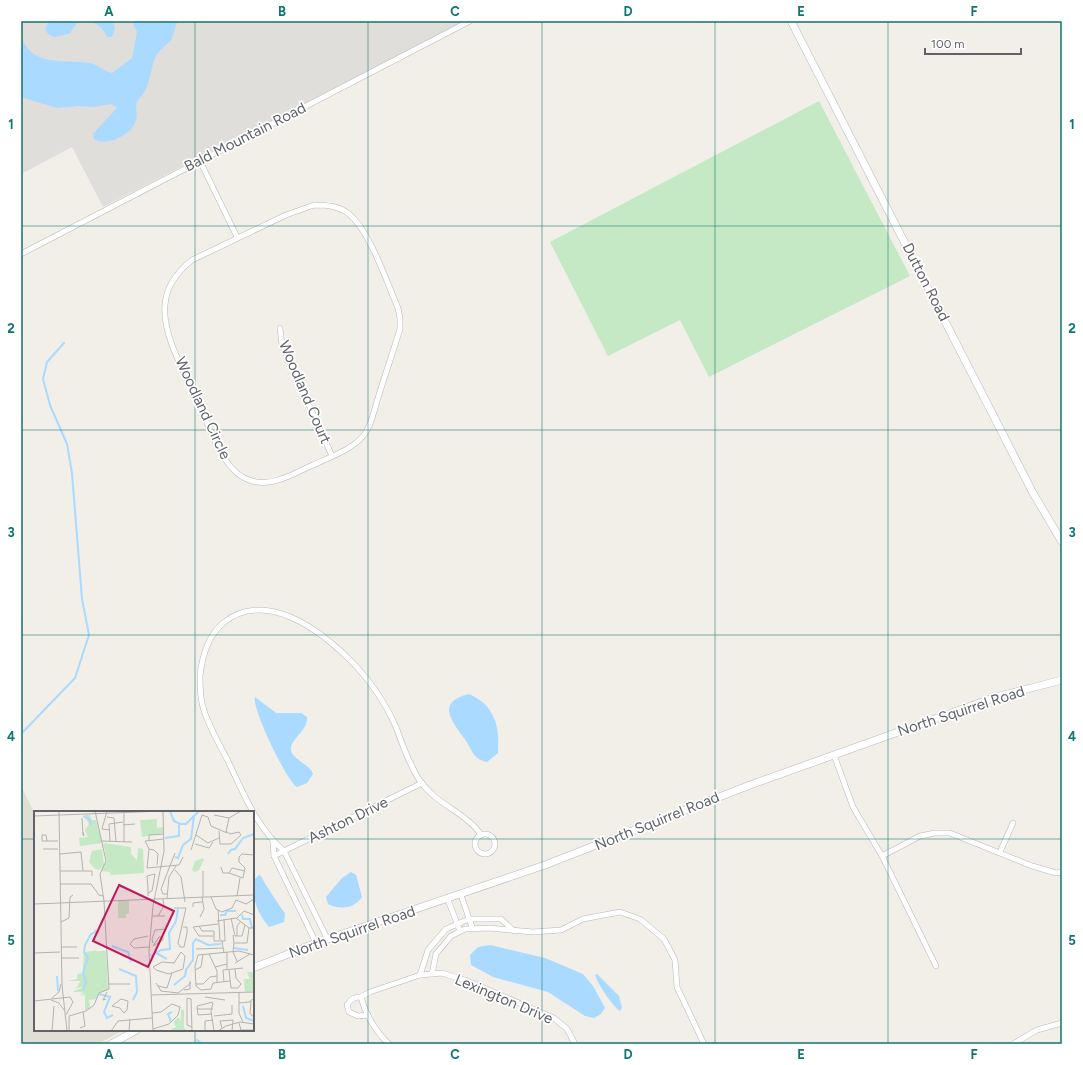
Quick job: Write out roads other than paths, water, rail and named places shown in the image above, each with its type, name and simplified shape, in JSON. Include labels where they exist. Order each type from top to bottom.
[{"type":"street","name":"Bald Mountain Road","points":[[21,254],[470,21]]},
{"type":"street","name":"Dutton Road","points":[[791,21],[1033,492],[1062,542]]},
{"type":"street","points":[[200,161],[237,237]]},
{"type":"street","name":"Woodland Circle","points":[[314,205],[328,205],[341,209],[350,215],[368,240],[398,308],[400,318],[400,329],[370,425],[359,441],[332,456],[277,480],[265,483],[253,482],[243,478],[233,469],[220,449],[170,339],[164,318],[165,304],[169,288],[183,267],[192,260],[237,237],[302,208],[314,205]]},
{"type":"street","name":"Woodland Court","points":[[280,328],[282,346],[332,456]]},
{"type":"street","points":[[253,811],[210,726],[201,698],[200,676],[208,643],[220,626],[236,615],[260,610],[279,613],[312,629],[338,650],[359,670],[377,694],[395,726],[410,764],[422,783],[443,804],[475,826],[481,835]]},
{"type":"street","name":"North Squirrel Road","points":[[254,968],[316,943],[448,900],[545,865],[672,814],[996,697],[1062,680]]},
{"type":"street","points":[[834,755],[853,807],[882,856],[936,966]]},
{"type":"street","name":"Ashton Drive","points":[[274,856],[422,783]]},
{"type":"street","points":[[254,813],[261,826],[273,842],[284,851],[328,940]]},
{"type":"street","points":[[1000,852],[1013,823]]},
{"type":"street","points":[[882,856],[920,836],[935,833],[950,833],[1032,866],[1056,873],[1062,872]]},
{"type":"street","points":[[489,834],[495,840],[494,849],[491,853],[482,854],[476,847],[477,839],[481,835],[489,834]]},
{"type":"street","points":[[273,842],[274,856],[316,943]]},
{"type":"street","points":[[295,898],[305,893]]},
{"type":"street","points":[[461,895],[472,927]]},
{"type":"street","points":[[448,900],[460,931]]},
{"type":"street","points":[[432,974],[436,954],[452,936],[460,931],[472,927],[515,932],[561,930],[583,919],[620,912],[640,919],[664,939],[675,960],[677,987],[704,1044]]},
{"type":"street","points":[[420,975],[428,950],[446,929],[457,923],[469,919],[501,919],[515,932]]},
{"type":"street","name":"Lexington Drive","points":[[368,1015],[358,1016],[349,1012],[348,1005],[350,1000],[420,975],[442,973],[465,980],[554,1018],[567,1029],[576,1044]]},
{"type":"street","points":[[361,997],[368,1015],[383,1038],[389,1044]]},
{"type":"street","points":[[1013,1044],[1037,1030],[1062,1023]]},
{"type":"street","points":[[111,1044],[135,1031]]},
{"type":"water","points":[[49,21],[85,21],[77,23],[69,34],[54,37],[48,34],[45,29]]},
{"type":"water","points":[[85,21],[113,21],[115,29],[112,37],[107,37],[99,26]]},
{"type":"water","points":[[132,21],[176,21],[177,23],[171,40],[159,51],[156,56],[145,91],[137,101],[136,120],[134,125],[125,135],[112,141],[105,142],[94,139],[93,134],[116,109],[116,107],[111,104],[94,107],[79,106],[57,108],[21,97],[21,34],[25,45],[40,57],[49,60],[90,63],[112,73],[132,58],[137,32]]},
{"type":"water","points":[[469,694],[485,704],[497,726],[498,753],[487,762],[482,761],[475,756],[455,725],[449,712],[449,707],[452,702],[459,697]]},
{"type":"water","points":[[255,697],[276,713],[301,713],[307,717],[306,725],[294,740],[291,749],[295,757],[311,770],[313,774],[307,783],[297,787],[292,782],[278,759],[258,715]]},
{"type":"water","points":[[351,872],[356,875],[362,897],[351,906],[341,908],[328,904],[326,897],[342,878]]},
{"type":"water","points":[[259,875],[261,876],[285,913],[284,922],[269,927],[261,916],[256,906],[254,880]]},
{"type":"water","points":[[490,945],[545,958],[583,974],[593,986],[605,1008],[601,1014],[594,1018],[585,1016],[548,992],[493,977],[471,965],[470,955],[478,947]]},
{"type":"water","points":[[597,974],[619,996],[622,1008],[620,1011],[613,1005],[602,989],[595,975]]},
{"type":"waterway","points":[[21,734],[75,678],[89,635],[82,599],[72,473],[67,444],[50,405],[43,379],[47,362],[64,343]]},
{"type":"waterway","points":[[197,1040],[202,1044]]}]
